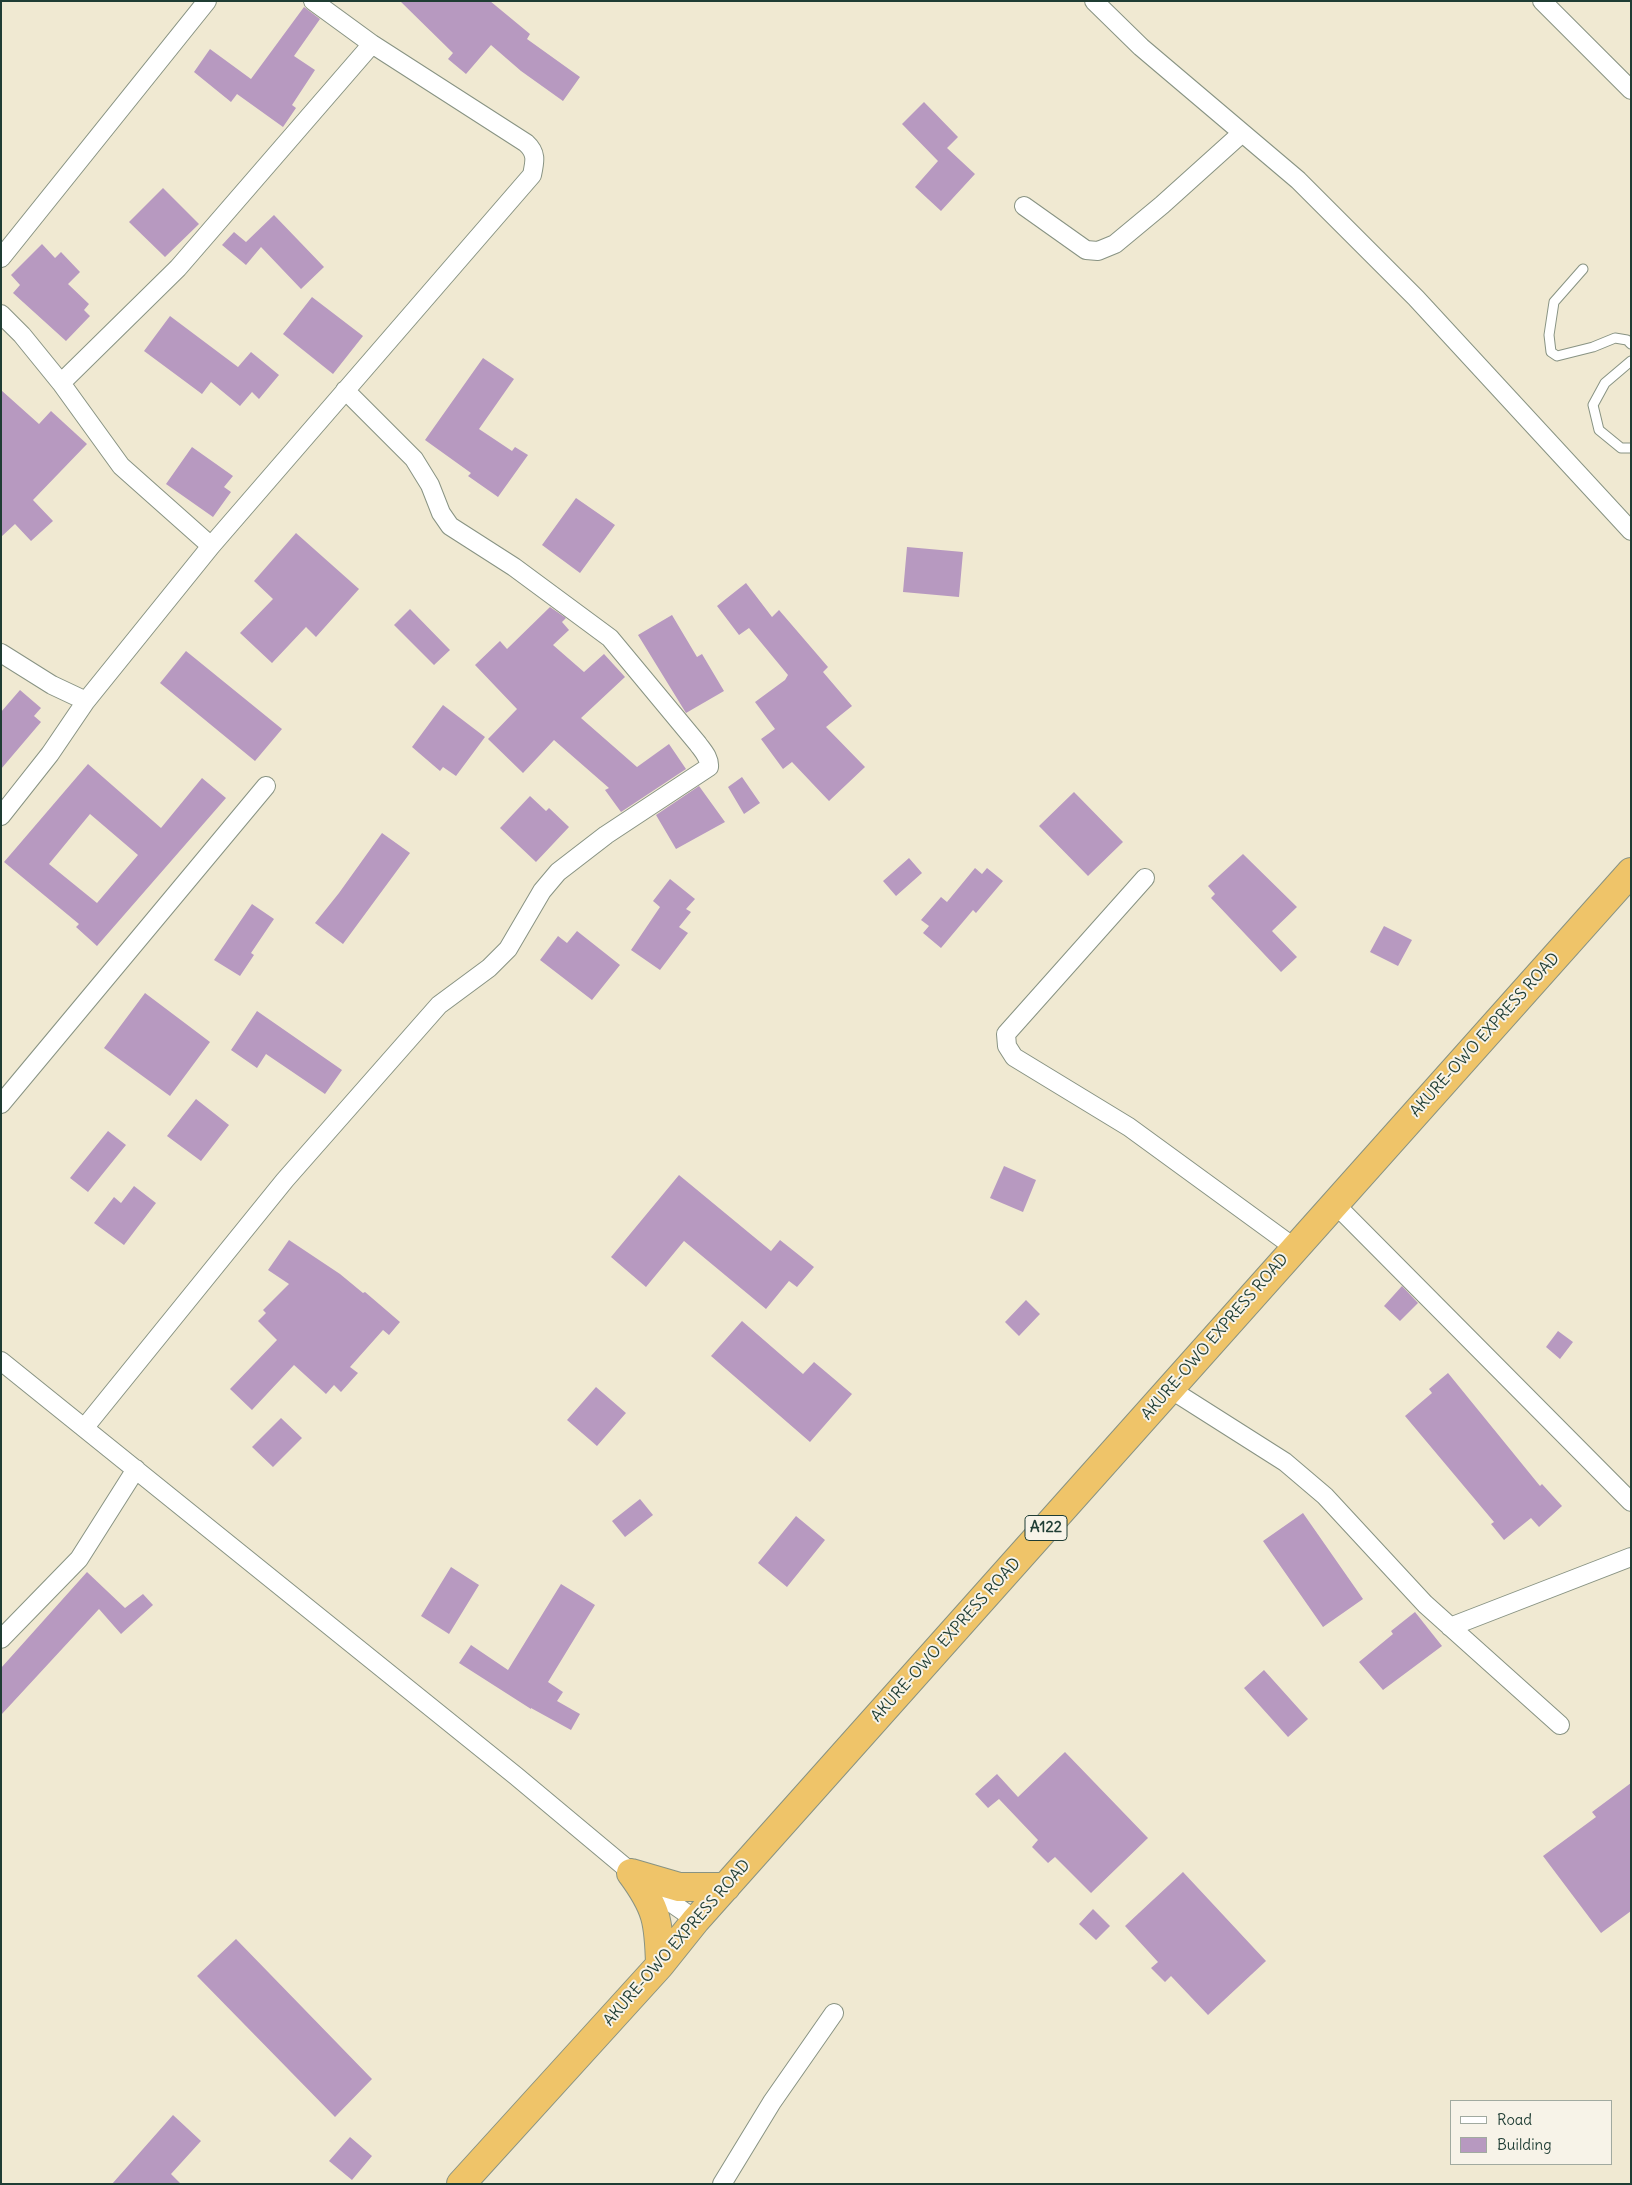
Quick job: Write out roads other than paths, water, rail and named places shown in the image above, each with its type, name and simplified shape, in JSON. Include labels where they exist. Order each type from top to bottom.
[{"type":"highway","name":"AKURE-OWO EXPRESS ROAD","points":[[461,2184],[660,1965],[696,1920],[1631,872]]},
{"type":"highway","points":[[631,1873],[679,1887],[726,1887]]},
{"type":"highway","points":[[631,1873],[646,1893],[654,1910],[659,1928],[660,1965]]},
{"type":"street","points":[[1,258],[207,1]]},
{"type":"street","points":[[1,816],[50,754],[86,701],[211,546],[532,175],[536,159],[534,150],[526,143],[372,44],[313,1]]},
{"type":"street","points":[[1094,1],[1141,47],[1298,180],[1416,298],[1631,531]]},
{"type":"street","points":[[1542,1],[1631,90]]},
{"type":"street","points":[[61,383],[178,268],[372,44]]},
{"type":"street","points":[[1024,206],[1086,250],[1098,251],[1115,244],[1242,133]]},
{"type":"street","points":[[1,314],[22,335],[61,383],[121,466],[211,546]]},
{"type":"street","points":[[85,1427],[285,1180],[438,1005],[489,968],[508,949],[542,891],[558,872],[606,835],[709,767],[710,762],[698,744],[610,638],[514,568],[450,526],[441,513],[430,485],[414,459],[345,390]]},
{"type":"street","points":[[1,653],[52,685],[86,701]]},
{"type":"street","points":[[1,1105],[266,786]]},
{"type":"street","points":[[1145,878],[1006,1034],[1007,1046],[1014,1057],[1129,1127],[1294,1248]]},
{"type":"street","points":[[1334,1203],[1631,1502]]},
{"type":"street","points":[[1,1362],[85,1427],[516,1776],[631,1873],[696,1920]]},
{"type":"street","points":[[1170,1389],[1291,1468],[1324,1496],[1425,1604],[1560,1725]]},
{"type":"street","points":[[1,1639],[79,1559],[136,1469]]},
{"type":"street","points":[[1450,1627],[1631,1557]]},
{"type":"street","points":[[722,2184],[772,2102],[834,2013]]},
{"type":"lane","points":[[1583,269],[1554,302],[1549,335],[1551,352],[1557,356],[1593,347],[1615,338],[1627,340],[1631,344]]},
{"type":"lane","points":[[1631,361],[1605,384],[1593,405],[1599,430],[1622,448],[1631,448]]}]
